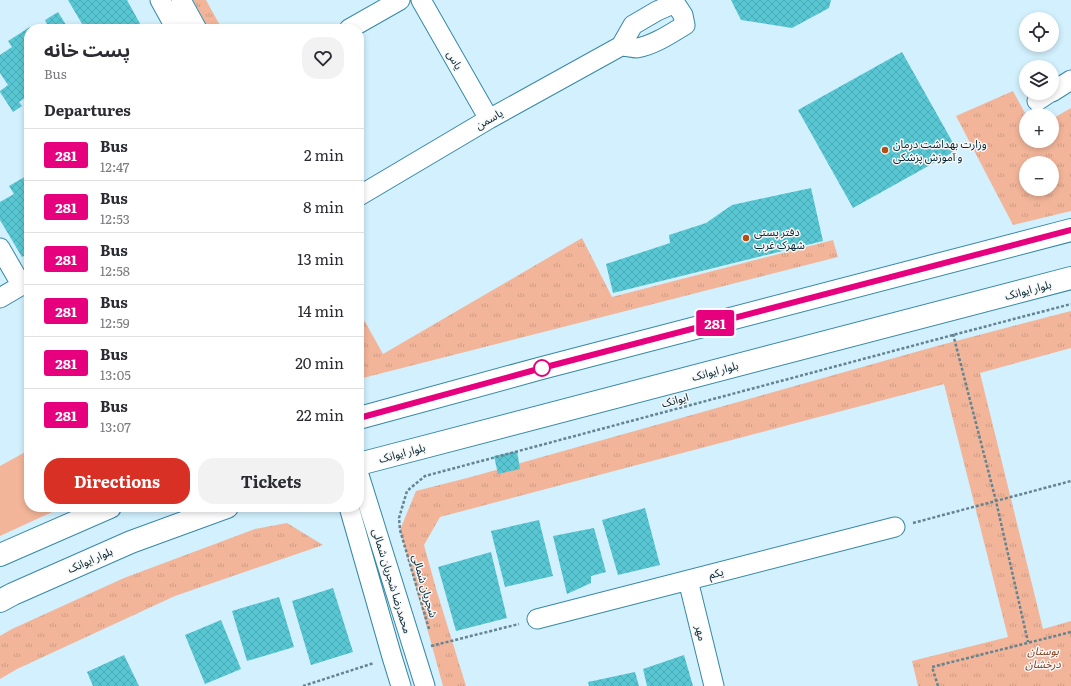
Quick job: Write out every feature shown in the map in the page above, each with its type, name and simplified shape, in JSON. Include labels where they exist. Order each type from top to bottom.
[{"type":"main road","points":[[364,417],[542,368],[1071,230]]},
{"type":"main road","name":"بلوار ایوانک","points":[[364,463],[1071,278]]},
{"type":"main road","points":[[0,556],[99,512]]},
{"type":"main road","name":"بلوار ایوانک","points":[[0,601],[131,542],[212,512]]},
{"type":"street","points":[[160,0],[173,24]]},
{"type":"street","points":[[180,0],[193,24]]},
{"type":"street","points":[[358,24],[400,0]]},
{"type":"street","name":"یاس","points":[[421,0],[489,119]]},
{"type":"street","name":"یاسمن","points":[[364,193],[489,119],[621,46]]},
{"type":"street","points":[[1059,87],[1071,80]]},
{"type":"street","points":[[0,248],[24,282]]},
{"type":"street","points":[[1,294],[24,283]]},
{"type":"street","name":"محمدرضا شجریان شمالی","points":[[364,491],[425,686]]},
{"type":"street","name":"محمدرضا شجریان شمالی","points":[[350,512],[401,686]]},
{"type":"street","name":"یکم","points":[[537,619],[895,528]]},
{"type":"street","name":"مهر","points":[[688,580],[714,686]]},
{"type":"path","name":"ایوانک","points":[[407,491],[424,476],[1071,304]]},
{"type":"path","points":[[948,310],[953,335],[996,501],[1028,642]]},
{"type":"path","points":[[895,528],[1071,481]]},
{"type":"path","name":"شجریان شمالی","points":[[407,491],[399,518],[400,530],[430,631]]},
{"type":"path","points":[[414,651],[537,619]]},
{"type":"path","points":[[938,686],[932,667],[1071,632]]},
{"type":"path","points":[[432,638],[434,646]]},
{"type":"path","points":[[303,686],[392,657]]},
{"type":"green space","points":[[193,0],[206,0],[219,24],[206,24]]},
{"type":"green space","points":[[1013,91],[1022,108],[1019,108],[1019,148],[1059,148],[1059,115],[1071,108],[1071,211],[1013,225],[956,116]]},
{"type":"green space","points":[[582,238],[612,297],[833,240],[838,257],[364,378],[364,320],[383,354]]},
{"type":"green space","name":"بوستان درخشان","points":[[1071,311],[1071,348],[980,373],[1043,629],[1071,621],[1071,686],[918,686],[912,661],[1008,637],[944,384],[440,517],[424,545],[466,686],[443,686],[400,530],[416,491],[471,477],[937,346]]},
{"type":"green space","points":[[24,453],[24,512],[52,512],[0,536],[0,466]]},
{"type":"green space","points":[[287,523],[323,545],[175,596],[17,669],[0,679],[0,636],[12,629],[124,578],[255,529]]},
{"type":"building","points":[[68,0],[127,0],[140,24],[82,24]]},
{"type":"building","points":[[731,0],[831,0],[829,8],[792,28],[741,20]]},
{"type":"building","points":[[58,12],[66,24],[47,24],[45,20]]},
{"type":"building","points":[[24,31],[24,98],[19,102],[22,106],[13,112],[0,92],[8,85],[0,73],[0,55],[12,47],[8,41]]},
{"type":"building","points":[[902,52],[957,150],[853,208],[798,110]]},
{"type":"building","points":[[24,177],[24,256],[22,257],[0,220],[0,202],[14,194],[9,186]]},
{"type":"building","name":"دفتر پستی شهرک غرب","points":[[811,188],[823,241],[613,293],[606,264],[670,243],[669,235],[706,223],[732,205]]},
{"type":"building","points":[[517,451],[520,469],[498,474],[494,456]]},
{"type":"building","points":[[645,508],[660,565],[618,575],[602,520]]},
{"type":"building","points":[[539,520],[553,576],[505,587],[491,531]]},
{"type":"building","points":[[594,528],[606,572],[591,576],[591,583],[567,594],[553,536]]},
{"type":"building","points":[[491,552],[507,618],[456,631],[438,567]]},
{"type":"building","points":[[333,588],[353,652],[311,665],[292,601]]},
{"type":"building","points":[[279,597],[294,647],[247,661],[232,611]]},
{"type":"building","points":[[221,620],[241,669],[205,684],[185,635]]},
{"type":"building","points":[[124,655],[139,686],[93,686],[87,672]]},
{"type":"building","points":[[684,655],[693,686],[647,686],[643,669]]},
{"type":"building","points":[[635,672],[639,686],[589,686],[588,682]]},
{"type":"bus line","name":"281","points":[[364,417],[542,368],[1071,230]]},
{"type":"place","name":"وزارت بهداشت درمان و آموزش پزشکی","points":[[885,150]]},
{"type":"place","name":"دفتر پستی شهرک غرب","points":[[746,238]]}]
